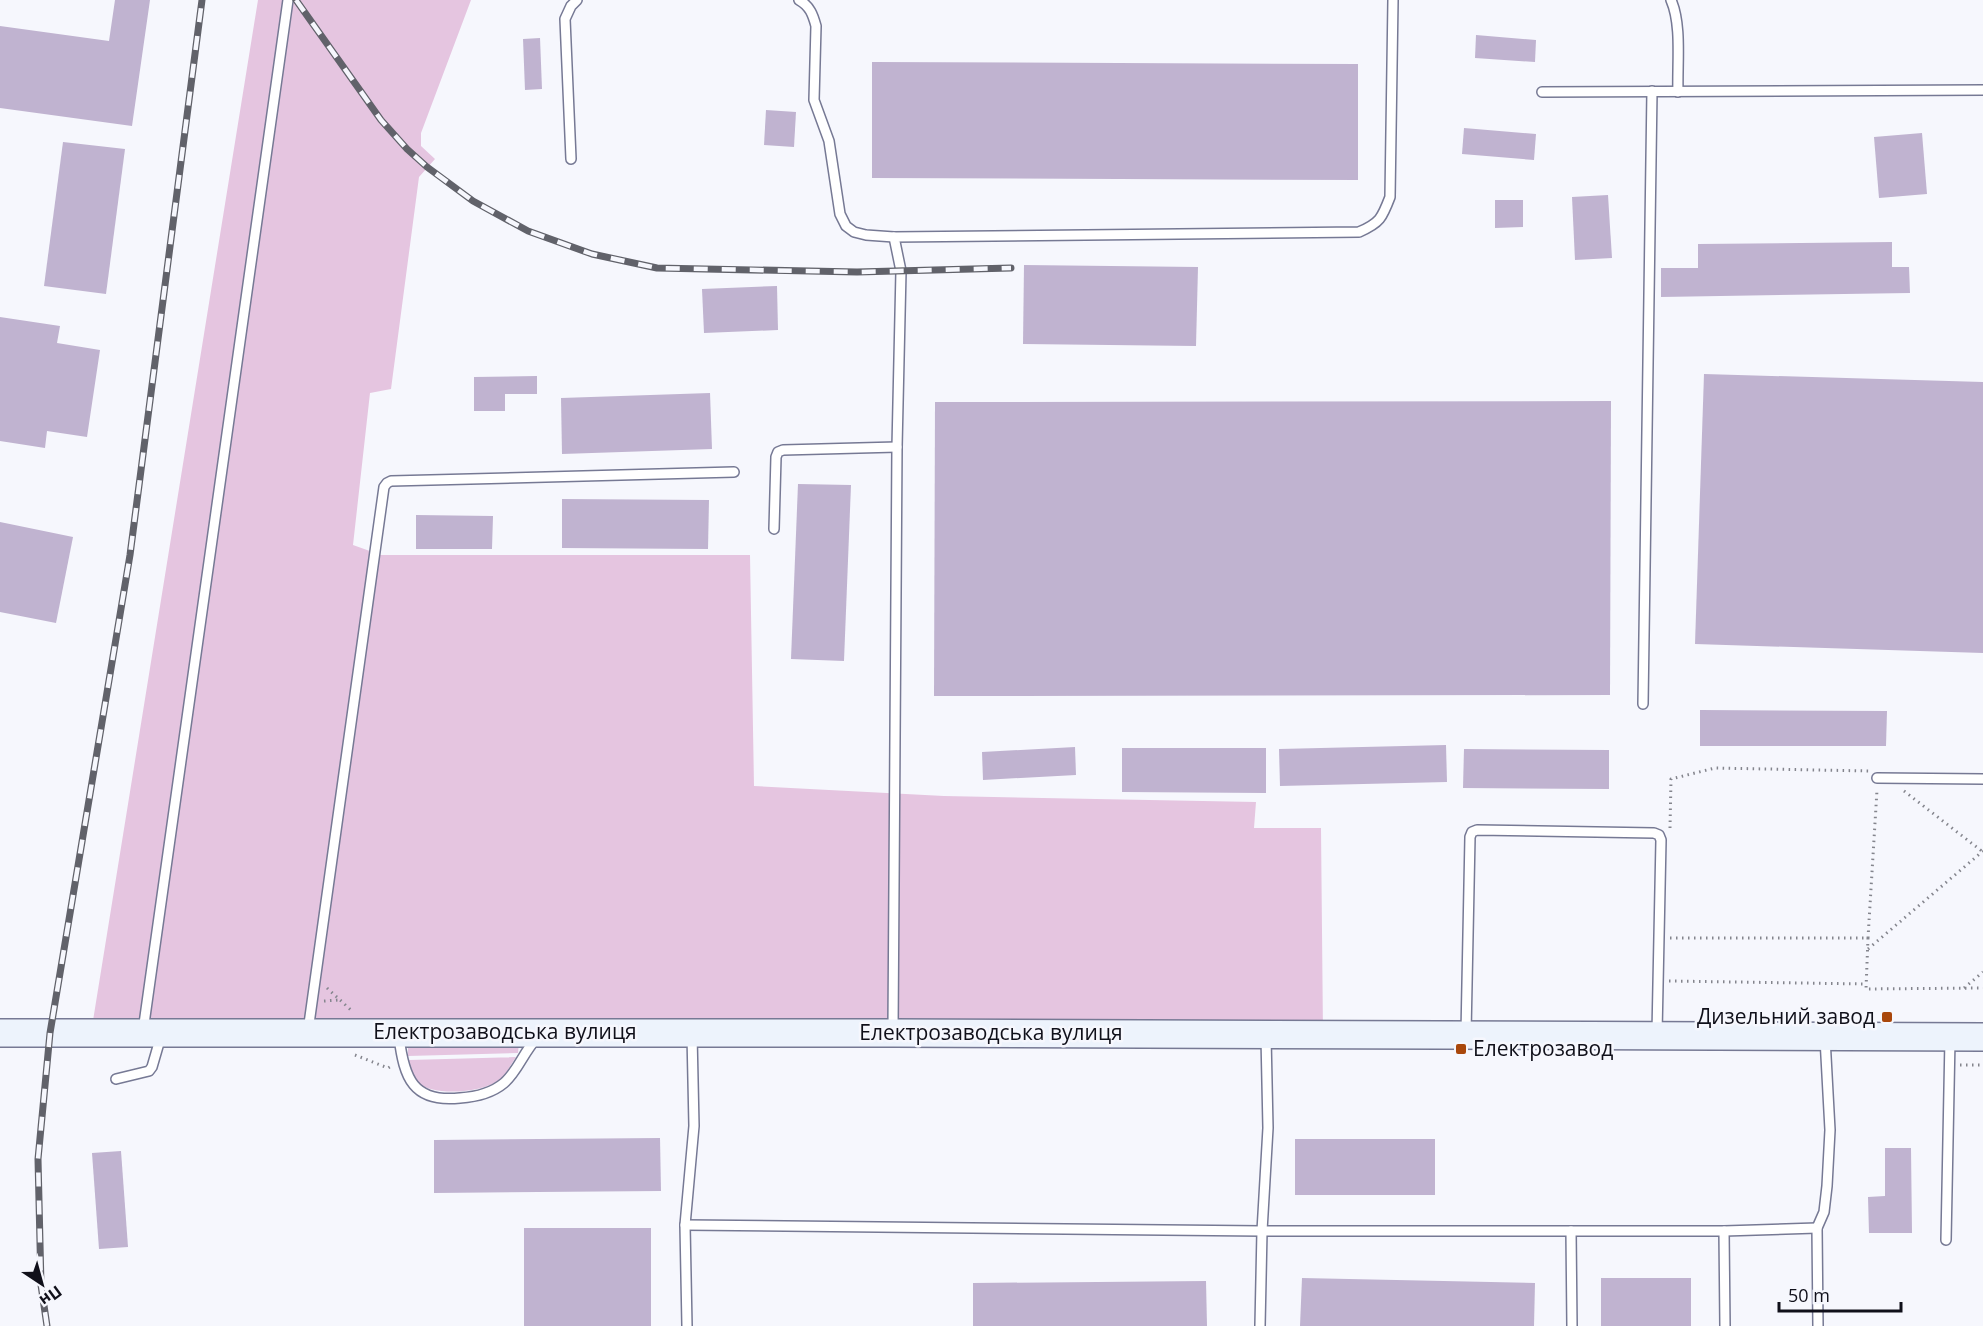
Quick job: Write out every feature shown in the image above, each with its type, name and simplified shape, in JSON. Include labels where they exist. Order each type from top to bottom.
[{"type":"main road","name":"Електрозаводська вулиця","points":[[0,1033],[692,1032],[1983,1037]]},
{"type":"lane","points":[[116,1079],[149,1071],[152,1067],[152,1034],[288,0]]},
{"type":"lane","points":[[571,159],[565,20],[571,6],[577,0]]},
{"type":"lane","points":[[799,0],[805,3],[813,15],[816,26],[814,100],[829,141],[840,214],[846,226],[854,232],[894,237],[1359,232],[1376,224],[1383,216],[1390,197],[1393,0]]},
{"type":"lane","points":[[1671,0],[1677,29],[1678,92]]},
{"type":"lane","points":[[1542,92],[1983,90]]},
{"type":"lane","points":[[1643,704],[1652,91]]},
{"type":"lane","points":[[893,1033],[897,447],[901,271],[894,237]]},
{"type":"lane","points":[[774,529],[778,452],[897,447]]},
{"type":"lane","points":[[308,1033],[384,487],[387,483],[391,481],[734,472]]},
{"type":"lane","points":[[1882,778],[1983,779]]},
{"type":"lane","points":[[1466,1035],[1470,837],[1472,832],[1477,830],[1654,832],[1659,835],[1661,840],[1657,1036]]},
{"type":"lane","points":[[399,1032],[405,1072],[415,1087],[421,1093],[435,1098],[452,1099],[482,1094],[498,1087],[512,1073],[535,1039],[547,1033]]},
{"type":"lane","points":[[687,1326],[685,1225],[694,1126],[692,1032]]},
{"type":"lane","points":[[1260,1326],[1262,1231],[1268,1128],[1266,1034]]},
{"type":"lane","points":[[1818,1326],[1817,1228],[1824,1212],[1829,1141],[1825,1036]]},
{"type":"lane","points":[[1946,1240],[1950,1036]]},
{"type":"lane","points":[[685,1225],[1262,1231],[1724,1231],[1817,1228]]},
{"type":"lane","points":[[1571,1231],[1572,1326]]},
{"type":"lane","points":[[1724,1231],[1725,1326]]},
{"type":"path","points":[[1670,836],[1671,779],[1715,768],[1878,771],[1882,778],[1983,852],[1867,950]]},
{"type":"path","points":[[1882,778],[1867,950],[1866,989],[1983,988]]},
{"type":"path","points":[[1659,939],[1868,938]]},
{"type":"path","points":[[1964,988],[1983,972]]},
{"type":"path","points":[[316,975],[338,1000],[352,1011]]},
{"type":"path","points":[[1658,981],[1866,984]]},
{"type":"path","points":[[1950,1065],[1983,1065]]},
{"type":"shaded area","points":[[258,0],[471,0],[421,133],[421,146],[435,159],[419,177],[391,389],[370,393],[353,545],[381,555],[750,555],[754,786],[944,796],[1256,802],[1254,828],[1321,828],[1323,1034],[91,1033]]},
{"type":"shaded area","points":[[519,1043],[518,1053],[408,1056],[408,1048],[412,1044]]},
{"type":"shaded area","points":[[516,1057],[499,1080],[482,1088],[458,1092],[424,1087],[413,1077],[409,1060]]},
{"type":"building","points":[[115,0],[150,0],[132,126],[0,108],[0,26],[109,41]]},
{"type":"building","points":[[1476,35],[1536,40],[1535,62],[1475,58]]},
{"type":"building","points":[[540,38],[542,89],[525,90],[523,39]]},
{"type":"building","points":[[872,62],[1358,64],[1358,180],[872,178]]},
{"type":"building","points":[[766,110],[796,112],[794,147],[764,145]]},
{"type":"building","points":[[1464,128],[1536,134],[1534,160],[1462,154]]},
{"type":"building","points":[[1922,133],[1927,194],[1879,198],[1874,137]]},
{"type":"building","points":[[63,142],[125,149],[106,294],[44,286]]},
{"type":"building","points":[[1608,195],[1612,258],[1575,260],[1572,197]]},
{"type":"building","points":[[1495,200],[1523,200],[1523,227],[1495,228]]},
{"type":"building","points":[[1892,242],[1892,267],[1909,267],[1910,293],[1661,297],[1661,268],[1698,268],[1698,244]]},
{"type":"building","points":[[1024,265],[1198,267],[1196,346],[1023,344]]},
{"type":"building","points":[[777,286],[778,330],[704,333],[702,289]]},
{"type":"building","points":[[0,317],[60,326],[57,343],[100,350],[87,437],[47,431],[45,448],[0,441]]},
{"type":"building","points":[[1704,374],[1983,382],[1983,653],[1695,644]]},
{"type":"building","points":[[537,376],[537,394],[505,394],[505,411],[474,411],[474,377]]},
{"type":"building","points":[[710,393],[712,449],[562,454],[561,398]]},
{"type":"building","points":[[1611,401],[1610,695],[934,696],[935,402]]},
{"type":"building","points":[[798,484],[851,485],[844,661],[791,659]]},
{"type":"building","points":[[562,499],[709,500],[708,549],[562,548]]},
{"type":"building","points":[[416,515],[493,516],[492,549],[416,549]]},
{"type":"building","points":[[0,522],[73,537],[56,623],[0,612]]},
{"type":"building","points":[[1700,710],[1887,711],[1886,746],[1700,746]]},
{"type":"building","points":[[1446,745],[1447,782],[1280,786],[1279,749]]},
{"type":"building","points":[[1075,747],[1076,775],[983,780],[982,752]]},
{"type":"building","points":[[1122,748],[1266,748],[1266,793],[1122,792]]},
{"type":"building","points":[[1464,749],[1609,750],[1609,789],[1463,788]]},
{"type":"building","points":[[660,1138],[661,1191],[434,1193],[434,1140]]},
{"type":"building","points":[[1295,1139],[1435,1139],[1435,1195],[1295,1195]]},
{"type":"building","points":[[1885,1148],[1911,1148],[1912,1233],[1869,1233],[1868,1197],[1885,1196]]},
{"type":"building","points":[[121,1151],[128,1247],[99,1249],[92,1153]]},
{"type":"building","points":[[524,1228],[651,1228],[651,1326],[524,1326]]},
{"type":"building","points":[[1302,1278],[1535,1283],[1534,1326],[1300,1326]]},
{"type":"building","points":[[1601,1278],[1691,1278],[1691,1326],[1601,1326]]},
{"type":"building","points":[[1206,1281],[1207,1326],[973,1326],[973,1283]]},
{"type":"railway","points":[[47,1326],[41,1285],[38,1159],[50,1033],[130,555],[202,0]]},
{"type":"railway","points":[[296,0],[381,120],[407,149],[473,201],[528,231],[592,254],[657,268],[857,272],[1011,268]]},
{"type":"place","name":"Дизельний завод","points":[[1887,1017]]},
{"type":"place","name":"Електрозавод","points":[[1461,1049]]}]
